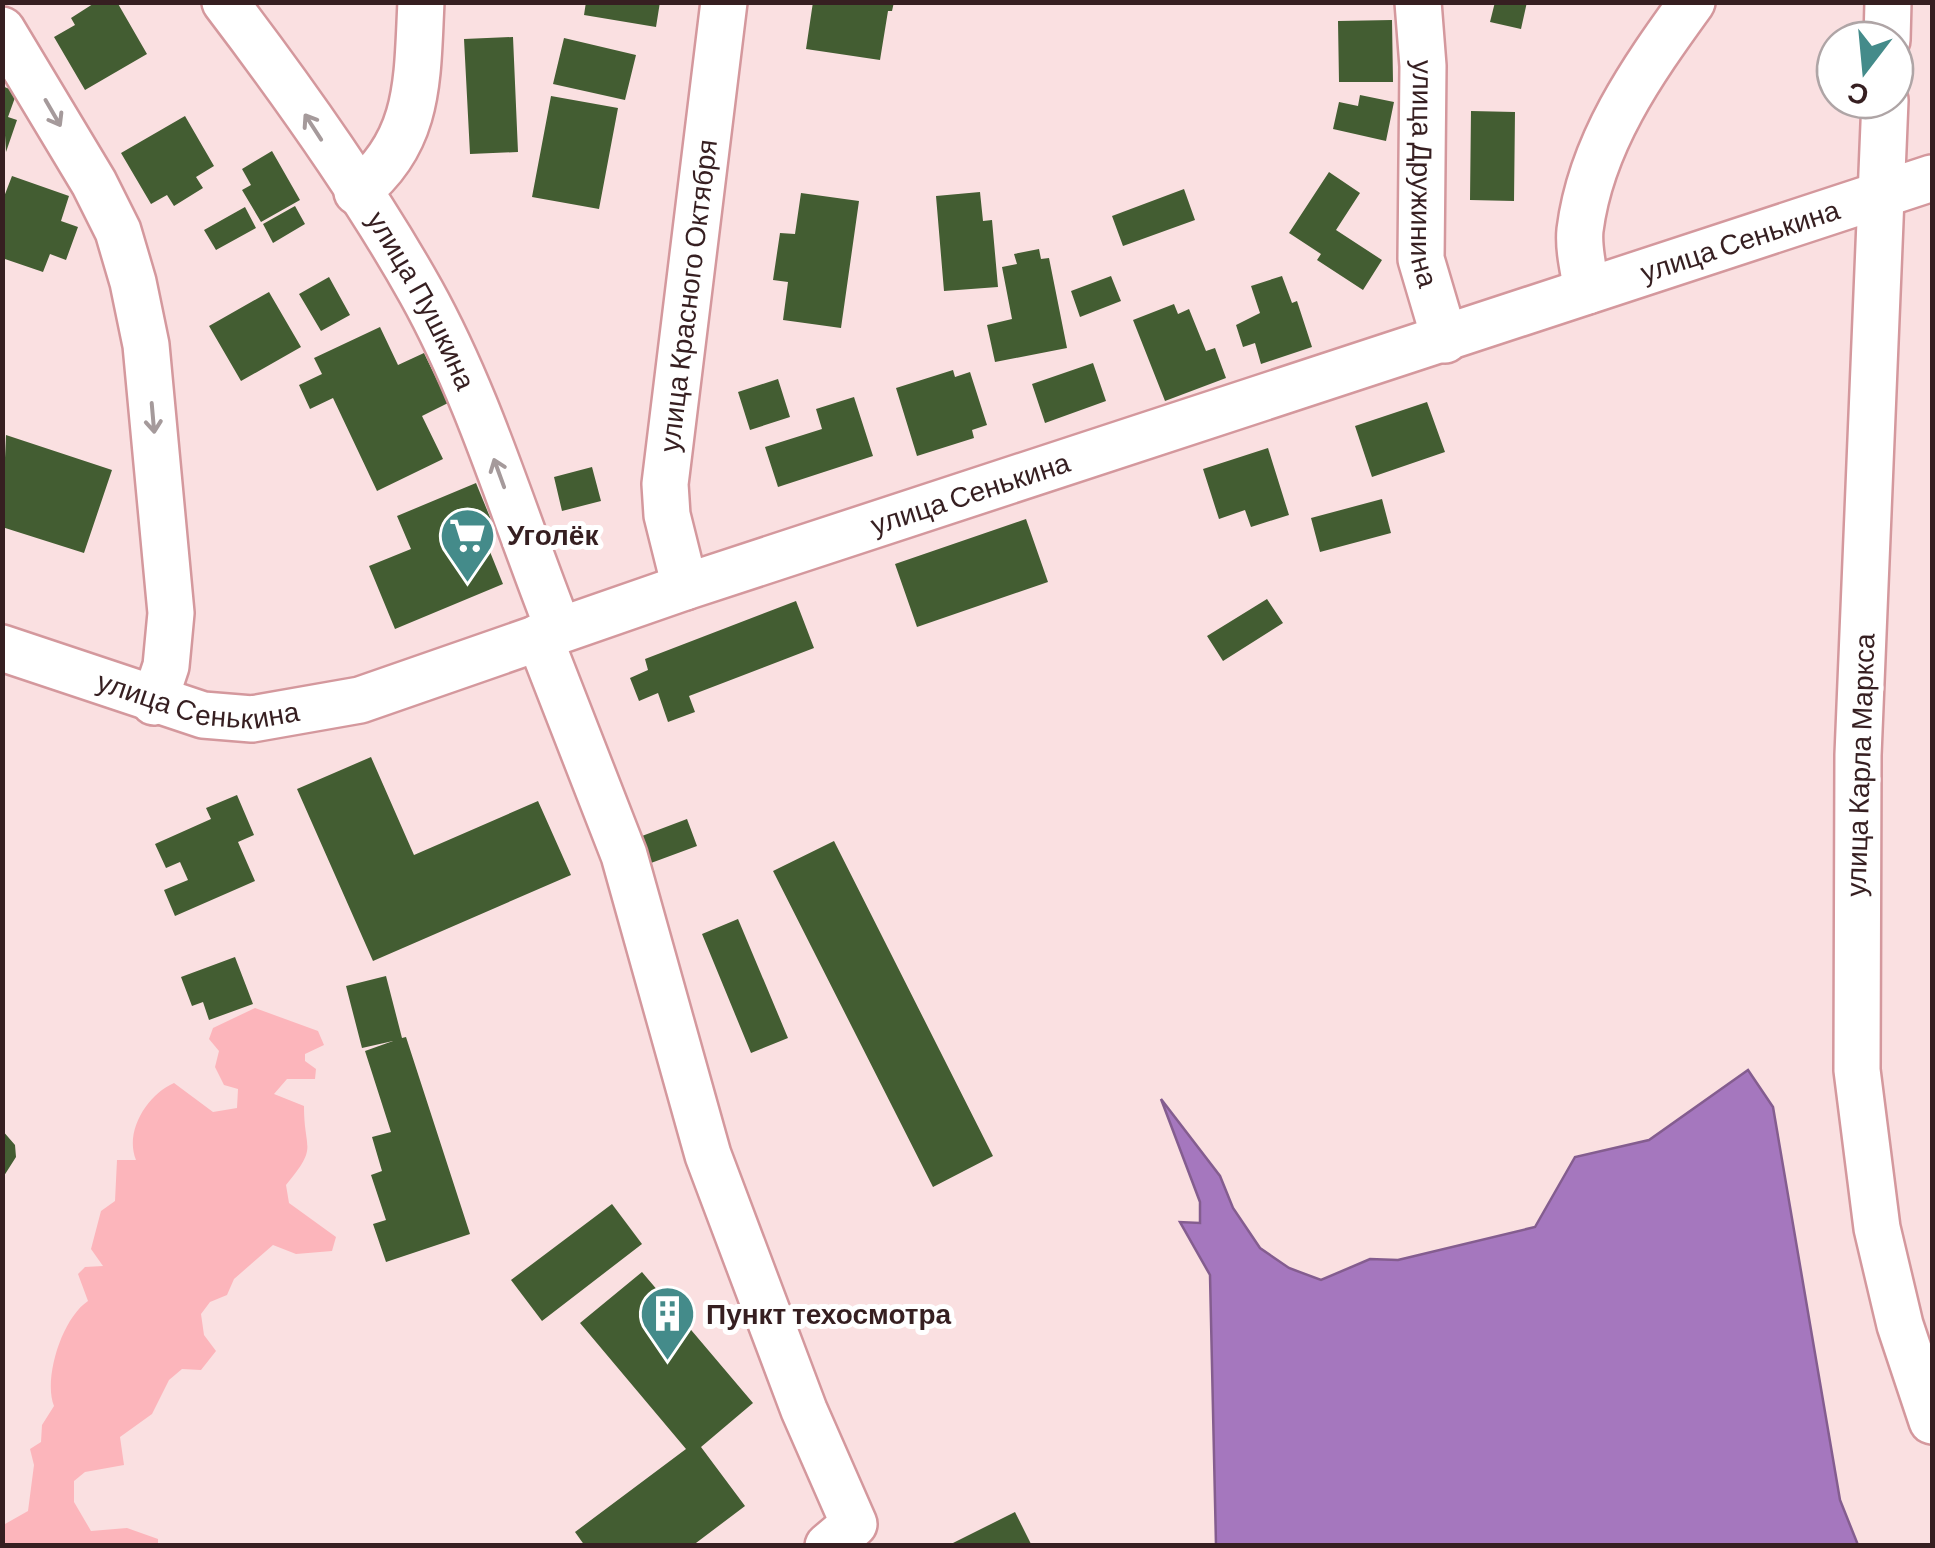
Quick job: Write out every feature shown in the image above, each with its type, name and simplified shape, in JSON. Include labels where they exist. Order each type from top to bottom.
[{"type":"street","name":"улица Пушкина","points":[[226,2],[421,292],[467,387],[624,854],[708,1156],[804,1410],[854,1524],[828,1546]]},
{"type":"street","points":[[357,192],[395,154],[407,123],[416,92],[421,2]]},
{"type":"street","name":"улица Красного Октября","points":[[686,587],[670,530],[665,484],[724,2]]},
{"type":"street","name":"улица Дружинина","points":[[1418,2],[1423,66],[1421,259],[1446,340]]},
{"type":"street","points":[[1587,292],[1580,233],[1603,145],[1642,71],[1692,2]]},
{"type":"street","points":[[2,30],[94,183],[118,231],[134,282],[146,346],[172,614],[166,666],[154,702]]},
{"type":"street","name":"улица Карла Маркса","points":[[1884,120],[1858,756],[1857,1070],[1877,1228],[1900,1325],[1932,1420]]},
{"type":"street","name":"улица Сенькина","points":[[2,648],[154,702],[203,715],[252,720],[304,714],[360,700],[686,587],[1932,178]]},
{"type":"shaded area","points":[[255,1008],[318,1031],[324,1045],[305,1054],[305,1061],[316,1069],[315,1079],[287,1079],[274,1094],[304,1106],[306,1155],[286,1185],[289,1203],[336,1237],[332,1251],[296,1254],[273,1245],[234,1279],[227,1295],[210,1302],[201,1314],[204,1335],[216,1351],[201,1370],[182,1369],[169,1380],[152,1414],[120,1437],[124,1465],[85,1472],[74,1481],[74,1502],[91,1531],[127,1528],[158,1539],[158,1545],[5,1545],[5,1524],[28,1511],[34,1465],[30,1449],[41,1442],[42,1425],[54,1406],[51,1381],[57,1350],[70,1321],[88,1301],[78,1274],[85,1267],[103,1266],[91,1249],[101,1211],[115,1201],[117,1160],[136,1160],[133,1137],[141,1115],[155,1096],[174,1083],[213,1112],[237,1108],[238,1089],[224,1085],[215,1067],[219,1051],[209,1039],[213,1028]]},
{"type":"shaded area","points":[[1748,1070],[1773,1107],[1840,1500],[1858,1545],[1216,1545],[1210,1275],[1180,1222],[1200,1223],[1200,1202],[1161,1099],[1220,1176],[1233,1208],[1260,1248],[1289,1268],[1321,1280],[1370,1259],[1398,1260],[1535,1227],[1575,1157],[1649,1140]]},
{"type":"building","points":[[96,2],[117,2],[147,54],[85,90],[54,37],[75,25],[71,18]]},
{"type":"building","points":[[586,2],[660,2],[656,27],[584,15]]},
{"type":"building","points":[[813,2],[894,2],[892,11],[888,11],[880,60],[806,49]]},
{"type":"building","points":[[1495,2],[1527,2],[1521,29],[1490,22]]},
{"type":"building","points":[[1392,20],[1393,82],[1339,82],[1338,21]]},
{"type":"building","points":[[513,37],[518,152],[470,154],[464,39]]},
{"type":"building","points":[[564,38],[636,55],[625,100],[553,84]]},
{"type":"building","points":[[2,86],[17,92],[8,117],[17,120],[6,152]]},
{"type":"building","points":[[1360,95],[1394,102],[1386,141],[1333,129],[1339,102],[1358,106]]},
{"type":"building","points":[[551,96],[618,108],[599,209],[532,197]]},
{"type":"building","points":[[1471,111],[1515,112],[1514,201],[1470,200]]},
{"type":"building","points":[[185,116],[214,166],[196,177],[203,188],[174,206],[167,195],[151,204],[121,153]]},
{"type":"building","points":[[272,151],[300,200],[261,222],[242,190],[251,185],[242,169]]},
{"type":"building","points":[[1329,172],[1360,193],[1336,230],[1382,260],[1363,290],[1317,260],[1321,254],[1289,233]]},
{"type":"building","points":[[12,176],[69,196],[61,221],[78,227],[66,260],[50,254],[43,272],[2,258],[2,202]]},
{"type":"building","points":[[1184,189],[1195,220],[1123,246],[1112,216]]},
{"type":"building","points":[[980,192],[983,221],[992,220],[998,287],[944,291],[936,196]]},
{"type":"building","points":[[801,193],[859,201],[841,328],[783,320],[788,282],[773,280],[780,233],[795,234]]},
{"type":"building","points":[[295,206],[305,224],[273,243],[263,224]]},
{"type":"building","points":[[245,207],[256,228],[216,250],[204,230]]},
{"type":"building","points":[[1039,249],[1041,259],[1049,258],[1067,348],[995,362],[987,325],[1012,319],[1002,267],[1017,264],[1014,254]]},
{"type":"building","points":[[1111,276],[1121,301],[1080,317],[1071,291]]},
{"type":"building","points":[[1282,276],[1292,303],[1297,301],[1312,347],[1261,364],[1255,343],[1243,347],[1236,325],[1260,313],[1251,286]]},
{"type":"building","points":[[329,277],[350,315],[321,331],[299,294]]},
{"type":"building","points":[[269,292],[301,347],[241,381],[209,326]]},
{"type":"building","points":[[1174,304],[1178,314],[1189,309],[1206,351],[1215,348],[1226,378],[1165,401],[1133,320]]},
{"type":"building","points":[[380,327],[398,365],[424,353],[448,403],[422,416],[443,459],[377,491],[333,398],[310,409],[299,385],[322,374],[314,358]]},
{"type":"building","points":[[1093,363],[1106,401],[1045,423],[1032,384]]},
{"type":"building","points":[[953,370],[955,377],[970,372],[987,425],[972,430],[974,438],[917,456],[896,388]]},
{"type":"building","points":[[778,379],[790,417],[750,430],[738,392]]},
{"type":"building","points":[[854,397],[873,456],[778,487],[765,447],[822,429],[816,409]]},
{"type":"building","points":[[1427,402],[1445,452],[1372,477],[1355,426]]},
{"type":"building","points":[[6,435],[112,470],[84,553],[2,527]]},
{"type":"building","points":[[1268,448],[1289,515],[1251,527],[1245,510],[1219,519],[1203,469]]},
{"type":"building","points":[[592,467],[601,501],[562,511],[554,477]]},
{"type":"building","points":[[476,483],[492,522],[480,527],[503,584],[395,629],[369,566],[411,549],[397,516]]},
{"type":"building","points":[[1382,499],[1391,533],[1320,552],[1311,518]]},
{"type":"building","points":[[1026,519],[1048,582],[917,627],[895,564]]},
{"type":"building","points":[[1267,599],[1283,623],[1223,661],[1207,636]]},
{"type":"building","points":[[796,601],[814,648],[689,696],[695,712],[668,722],[658,693],[639,701],[630,678],[648,670],[645,659]]},
{"type":"building","points":[[371,757],[414,855],[538,801],[571,875],[373,961],[297,789]]},
{"type":"building","points":[[237,795],[254,835],[238,842],[255,881],[175,916],[164,890],[188,880],[180,862],[166,868],[155,844],[211,819],[206,808]]},
{"type":"building","points":[[687,819],[697,846],[651,863],[642,836]]},
{"type":"building","points":[[834,841],[993,1156],[933,1187],[773,871]]},
{"type":"building","points":[[738,919],[788,1038],[751,1053],[702,934]]},
{"type":"building","points":[[235,957],[253,1004],[209,1020],[203,1002],[192,1006],[181,977]]},
{"type":"building","points":[[386,976],[402,1038],[406,1037],[470,1234],[386,1262],[373,1224],[386,1220],[371,1175],[382,1171],[372,1137],[391,1132],[365,1051],[393,1041],[362,1048],[346,986]]},
{"type":"building","points":[[2,1130],[15,1145],[16,1157],[2,1179]]},
{"type":"building","points":[[612,1204],[642,1244],[542,1321],[511,1280]]},
{"type":"building","points":[[642,1272],[753,1403],[701,1447],[745,1506],[692,1546],[585,1546],[575,1532],[686,1449],[580,1323]]},
{"type":"building","points":[[1015,1512],[1032,1546],[947,1546]]},
{"type":"place","name":"Уголёк","points":[[468,584]]},
{"type":"place","name":"Пункт техосмотра","points":[[667,1363]]}]
